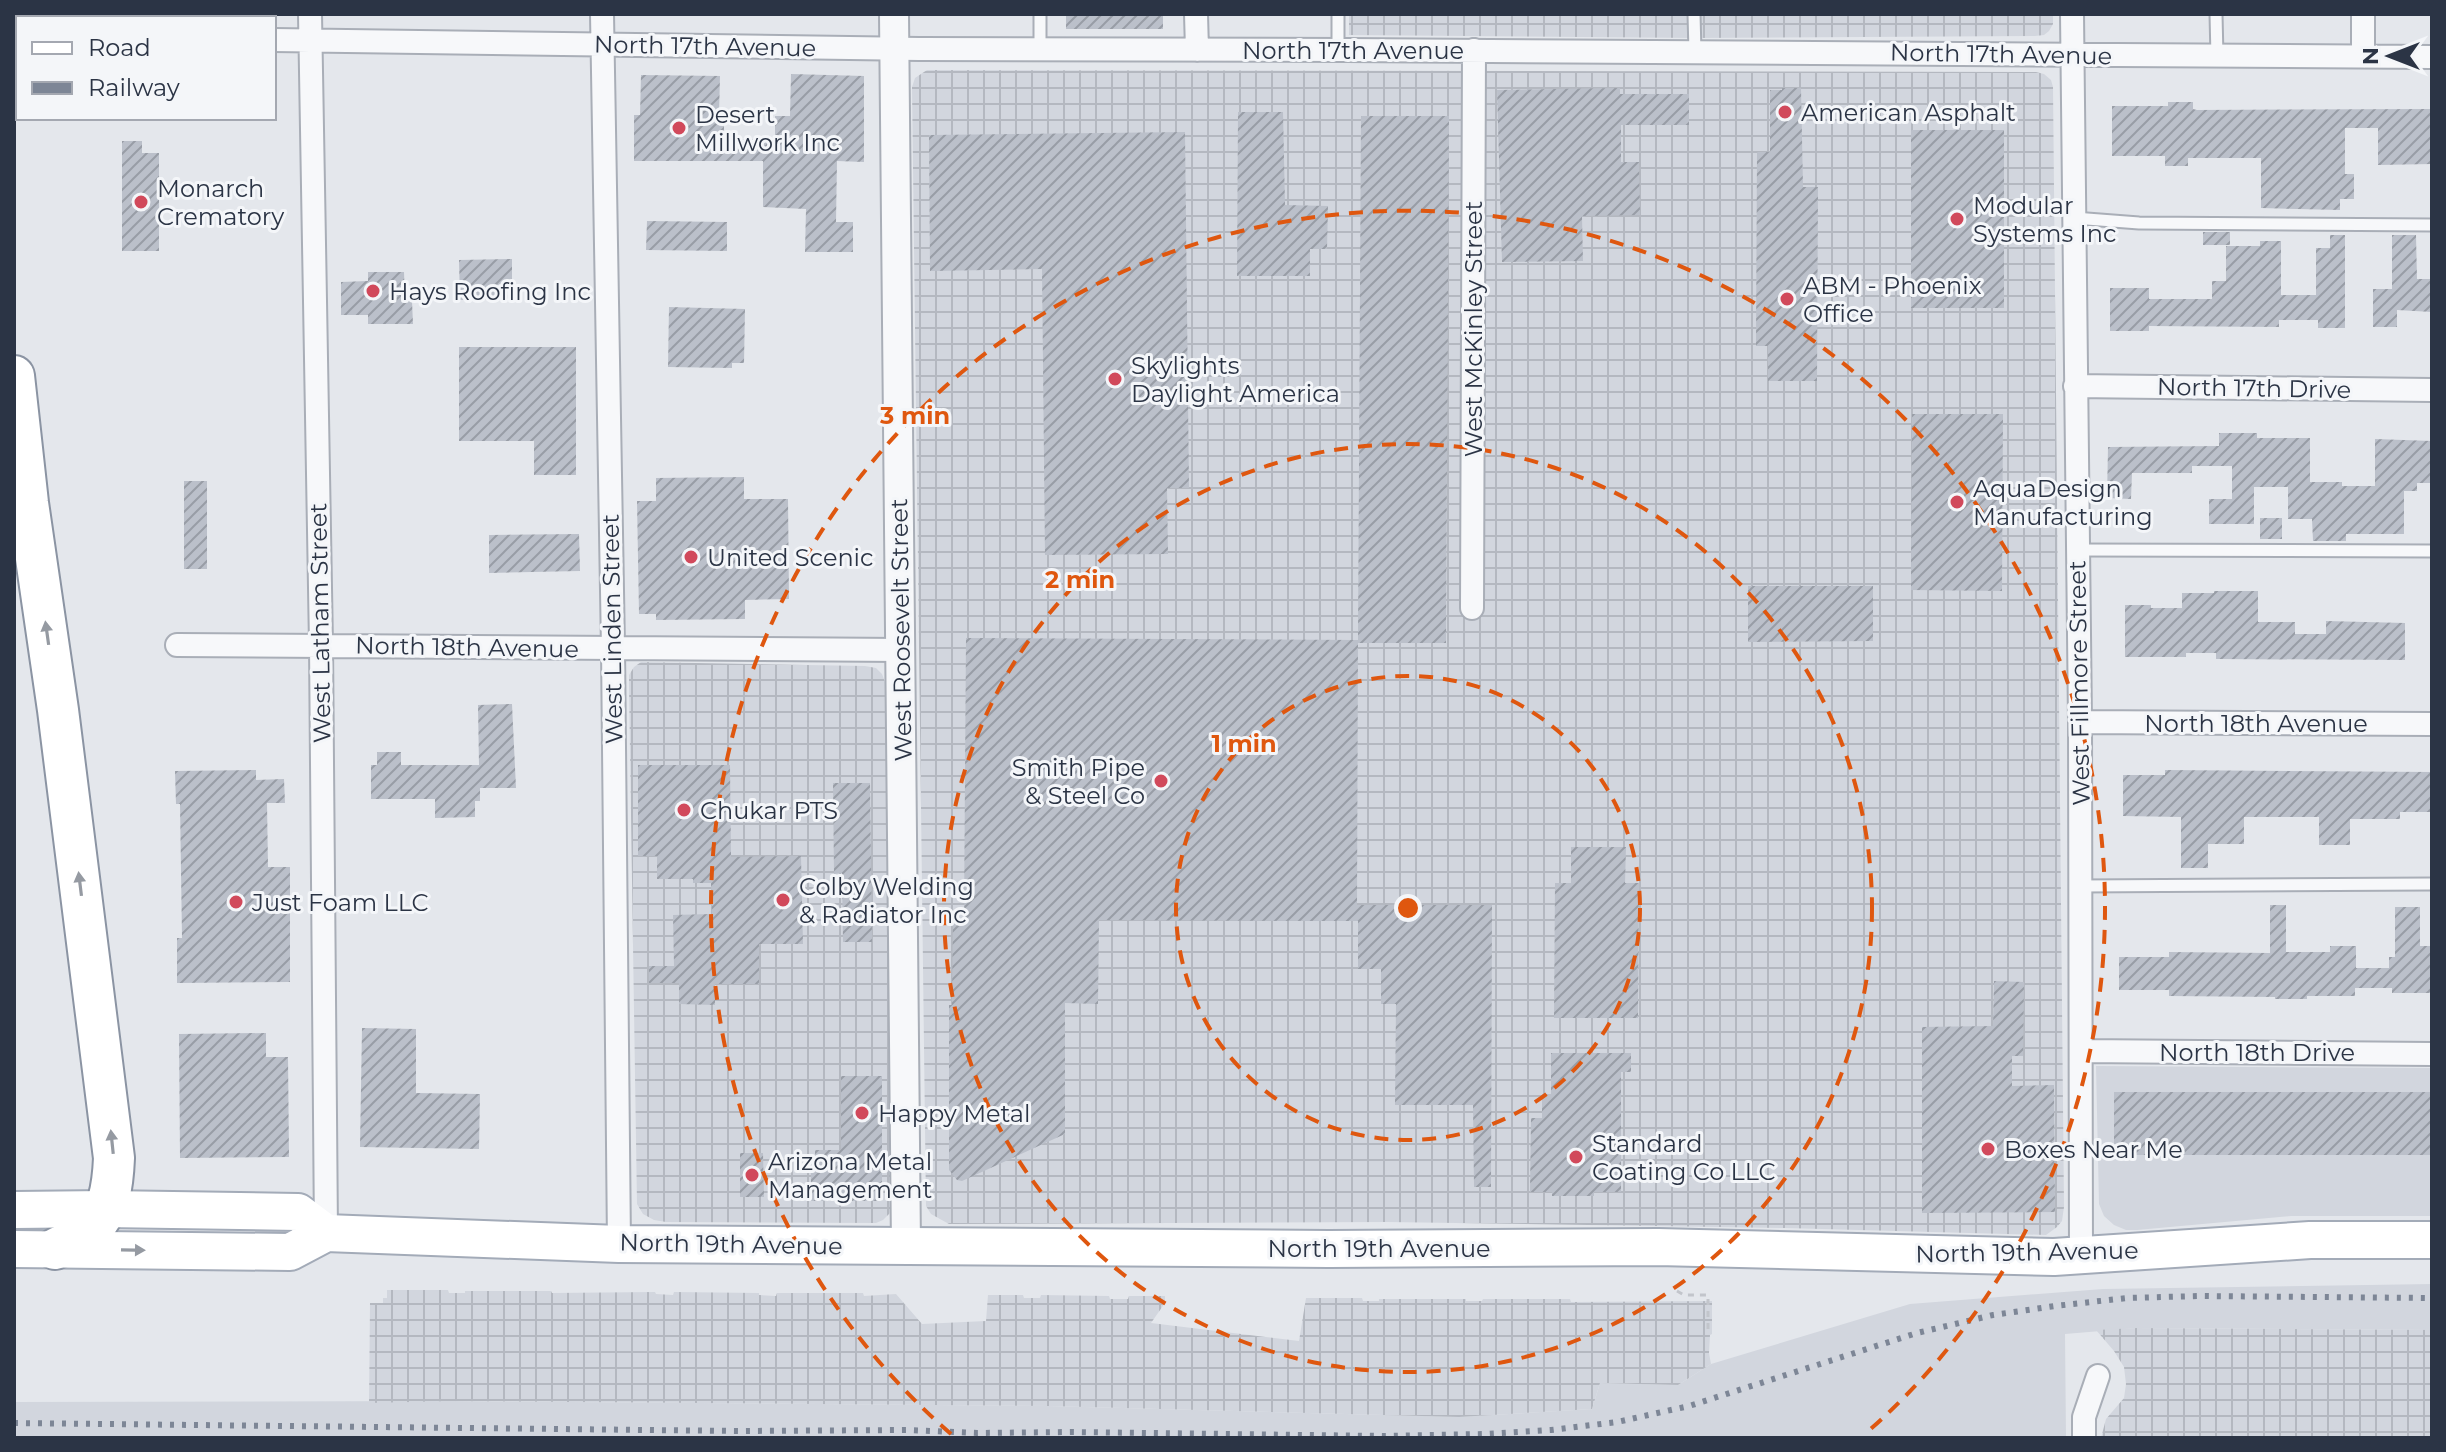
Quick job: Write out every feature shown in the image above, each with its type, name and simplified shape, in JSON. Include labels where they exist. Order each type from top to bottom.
[{"type":"highway","points":[[14,376],[114,1158],[106,1209],[92,1229],[55,1249]]},
{"type":"main road","points":[[14,1210],[298,1212],[326,1233]]},
{"type":"main road","name":"North 19th Avenue","points":[[14,1249],[290,1252],[326,1233],[619,1244],[1329,1249],[1658,1247],[2039,1257],[2310,1240],[2432,1240]]},
{"type":"street","name":"West Latham Street","points":[[310,14],[321,645],[326,1233]]},
{"type":"street","name":"West Linden Street","points":[[602,14],[619,1244]]},
{"type":"street","name":"West Roosevelt Street","points":[[894,14],[906,1246]]},
{"type":"street","points":[[1196,14],[1197,50]]},
{"type":"street","name":"West Fillmore Street","points":[[2072,14],[2080,722],[2081,1255]]},
{"type":"street","points":[[2363,14],[2363,55]]},
{"type":"street","name":"North 17th Avenue","points":[[276,40],[1040,50],[2432,57]]},
{"type":"street","name":"West McKinley Street","points":[[1472,608],[1474,50]]},
{"type":"street","name":"North 17th Drive","points":[[2075,386],[2432,390]]},
{"type":"street","name":"North 18th Avenue","points":[[177,645],[902,650]]},
{"type":"street","name":"North 18th Avenue","points":[[2080,722],[2432,724]]},
{"type":"street","name":"North 18th Drive","points":[[2082,1051],[2432,1054]]},
{"type":"street","points":[[2084,1438],[2084,1417],[2098,1376]]},
{"type":"lane","points":[[1040,14],[1040,50]]},
{"type":"lane","points":[[1338,14],[1338,50]]},
{"type":"lane","points":[[1694,14],[1695,52]]},
{"type":"lane","points":[[2216,14],[2217,57]]},
{"type":"lane","points":[[2074,218],[2139,223],[2432,225]]},
{"type":"lane","points":[[2077,550],[2432,551]]},
{"type":"lane","points":[[2081,886],[2432,884]]},
{"type":"path","points":[[1677,1291],[1684,1295],[1708,1295],[1708,1334]]},
{"type":"shaded area","points":[[1349,14],[2053,14],[2053,24],[2044,35],[2035,36],[1695,38],[1349,35]]},
{"type":"shaded area","points":[[927,70],[2036,72],[2051,80],[2064,1207],[2062,1221],[2057,1227],[2046,1235],[1387,1222],[949,1224],[931,1214],[926,1206],[912,87],[915,78]]},
{"type":"shaded area","points":[[641,662],[865,666],[876,668],[882,674],[885,682],[892,1197],[891,1212],[876,1223],[666,1222],[643,1214],[637,1204],[629,675]]},
{"type":"shaded area","points":[[2096,1066],[2432,1068],[2432,1216],[2291,1216],[2137,1230],[2114,1225],[2104,1216],[2099,1204]]},
{"type":"shaded area","points":[[2432,1284],[2432,1330],[2137,1328],[2065,1334],[2066,1438],[14,1438],[14,1402],[452,1401],[1048,1406],[1459,1417],[1592,1409],[1600,1383],[1678,1385],[1711,1364],[1910,1304],[2103,1289]]},
{"type":"shaded area","points":[[387,1290],[448,1290],[449,1293],[655,1292],[673,1295],[674,1292],[759,1293],[776,1296],[777,1293],[896,1294],[922,1324],[986,1321],[988,1295],[1023,1295],[1024,1298],[1040,1298],[1041,1295],[1109,1296],[1110,1299],[1165,1296],[1165,1303],[1151,1323],[1299,1341],[1306,1298],[1362,1298],[1363,1301],[1712,1301],[1711,1364],[1678,1385],[1600,1383],[1592,1409],[1459,1417],[1048,1406],[369,1403],[370,1303],[383,1303]]},
{"type":"shaded area","points":[[2096,1330],[2432,1330],[2432,1438],[2101,1438],[2106,1419],[2124,1398],[2126,1384],[2124,1367]]},
{"type":"building","points":[[1066,14],[1163,14],[1163,29],[1066,29]]},
{"type":"building","points":[[791,74],[864,76],[864,162],[837,161],[836,222],[853,222],[853,252],[805,252],[806,209],[763,207],[763,161],[634,161],[634,115],[640,115],[641,75],[720,76],[719,115],[724,115],[724,139],[775,139],[775,116],[790,116]]},
{"type":"building","points":[[1620,88],[1620,94],[1689,94],[1689,125],[1621,125],[1621,162],[1639,162],[1640,215],[1582,216],[1583,261],[1502,262],[1497,90]]},
{"type":"building","name":"ABM - Phoenix Office","points":[[1801,88],[1803,187],[1818,187],[1817,381],[1768,381],[1768,346],[1756,346],[1757,152],[1770,152],[1770,90]]},
{"type":"building","points":[[2168,102],[2193,102],[2193,109],[2197,110],[2432,109],[2432,164],[2378,165],[2378,128],[2345,128],[2345,174],[2354,174],[2354,199],[2340,199],[2340,210],[2261,208],[2261,158],[2188,158],[2188,166],[2165,166],[2165,156],[2112,156],[2112,106],[2168,106]]},
{"type":"building","points":[[1238,112],[1283,112],[1285,205],[1328,206],[1327,249],[1310,249],[1310,276],[1237,276]]},
{"type":"building","name":"Smith Pipe & Steel Co","points":[[1361,116],[1449,116],[1446,643],[1358,643],[1357,905],[1492,905],[1491,1187],[1474,1187],[1473,1105],[1395,1105],[1396,1004],[1381,1004],[1381,969],[1358,969],[1358,921],[1099,920],[1098,1004],[1065,1003],[1065,1134],[962,1181],[957,1180],[949,1170],[949,1005],[952,1005],[953,920],[964,920],[966,638],[1358,640]]},
{"type":"building","name":"Modular Systems Inc","points":[[1911,130],[2004,130],[2004,308],[1911,308]]},
{"type":"building","points":[[1185,132],[1189,488],[1167,488],[1168,554],[1045,555],[1042,269],[930,271],[929,135]]},
{"type":"building","name":"Monarch Crematory","points":[[122,141],[142,141],[142,153],[159,153],[159,251],[122,251]]},
{"type":"building","points":[[647,221],[727,222],[727,251],[646,250]]},
{"type":"building","points":[[2203,232],[2230,232],[2230,245],[2203,245]]},
{"type":"building","points":[[2330,235],[2345,235],[2345,328],[2318,328],[2318,320],[2279,320],[2279,327],[2149,326],[2149,331],[2110,331],[2110,288],[2149,288],[2149,299],[2212,299],[2212,281],[2226,281],[2226,246],[2260,246],[2260,241],[2281,241],[2281,295],[2316,295],[2316,248],[2330,248]]},
{"type":"building","points":[[2392,235],[2416,235],[2417,279],[2432,279],[2432,312],[2397,310],[2397,327],[2373,327],[2373,289],[2392,289]]},
{"type":"building","points":[[512,259],[512,299],[460,300],[459,260]]},
{"type":"building","name":"Hays Roofing Inc","points":[[368,272],[404,272],[405,301],[412,301],[413,324],[368,324],[368,315],[341,315],[341,282],[368,281]]},
{"type":"building","points":[[669,307],[745,309],[744,363],[732,363],[732,368],[668,367]]},
{"type":"building","points":[[459,347],[576,347],[576,475],[534,475],[534,441],[459,441]]},
{"type":"building","name":"AquaDesign Manufacturing","points":[[1912,414],[2003,414],[2002,591],[1911,590]]},
{"type":"building","points":[[2219,433],[2257,433],[2257,438],[2310,438],[2310,482],[2342,482],[2342,486],[2375,486],[2375,439],[2432,441],[2432,483],[2417,483],[2417,491],[2404,491],[2404,534],[2346,534],[2346,541],[2313,541],[2312,519],[2288,519],[2288,487],[2254,487],[2254,524],[2209,524],[2209,499],[2232,499],[2232,466],[2192,466],[2192,473],[2132,473],[2131,499],[2107,498],[2108,447],[2219,446]]},
{"type":"building","name":"United Scenic","points":[[744,477],[744,499],[788,499],[789,599],[745,600],[745,619],[656,620],[656,614],[639,614],[637,501],[656,501],[656,478]]},
{"type":"building","points":[[184,481],[207,481],[207,569],[184,569]]},
{"type":"building","points":[[2260,518],[2282,518],[2282,539],[2260,539]]},
{"type":"building","points":[[579,534],[580,571],[489,573],[489,535]]},
{"type":"building","points":[[1748,586],[1873,586],[1873,641],[1748,642]]},
{"type":"building","points":[[2258,591],[2258,622],[2295,622],[2295,634],[2326,634],[2326,621],[2405,623],[2405,660],[2216,659],[2216,653],[2186,653],[2186,657],[2125,657],[2125,605],[2182,608],[2182,593]]},
{"type":"building","points":[[512,704],[516,788],[480,788],[480,801],[475,801],[475,817],[435,818],[435,799],[371,799],[371,765],[377,765],[377,752],[401,752],[401,765],[479,765],[478,705]]},
{"type":"building","points":[[638,765],[730,765],[731,857],[801,856],[803,944],[759,944],[759,984],[715,984],[715,1005],[679,1004],[679,983],[649,983],[649,966],[674,966],[673,915],[712,914],[711,883],[693,883],[693,879],[657,879],[657,856],[638,856]]},
{"type":"building","points":[[256,770],[256,780],[284,779],[285,803],[267,803],[268,867],[290,867],[290,982],[177,983],[177,938],[182,938],[180,804],[176,804],[175,771]]},
{"type":"building","points":[[2165,770],[2432,772],[2432,812],[2400,812],[2400,819],[2350,819],[2350,845],[2319,845],[2319,817],[2244,817],[2244,844],[2208,844],[2208,868],[2181,868],[2181,817],[2123,816],[2123,775],[2165,775]]},
{"type":"building","points":[[833,783],[870,783],[872,942],[843,942],[842,873],[834,874]]},
{"type":"building","points":[[1571,847],[1626,847],[1625,883],[1639,883],[1638,1018],[1554,1018],[1555,883],[1571,883]]},
{"type":"building","points":[[2270,905],[2286,905],[2286,952],[2330,952],[2330,946],[2356,946],[2356,968],[2389,968],[2389,957],[2395,957],[2395,907],[2420,907],[2420,946],[2432,946],[2432,993],[2392,993],[2392,988],[2355,988],[2355,996],[2275,999],[2169,996],[2169,990],[2119,990],[2119,957],[2169,957],[2169,952],[2270,953]]},
{"type":"building","name":"Boxes Near Me","points":[[1994,981],[2024,982],[2023,1056],[2012,1056],[2012,1086],[2054,1085],[2055,1212],[1922,1213],[1922,1027],[1993,1026]]},
{"type":"building","points":[[362,1028],[416,1029],[416,1093],[480,1094],[479,1149],[360,1147]]},
{"type":"building","points":[[266,1033],[266,1057],[288,1057],[289,1157],[180,1158],[179,1034]]},
{"type":"building","points":[[1551,1053],[1631,1053],[1631,1072],[1621,1072],[1621,1192],[1594,1192],[1594,1196],[1552,1196],[1552,1192],[1530,1192],[1531,1118],[1542,1118],[1542,1094],[1551,1094]]},
{"type":"building","name":"Happy Metal","points":[[841,1076],[882,1076],[882,1201],[811,1201],[811,1162],[815,1162],[815,1150],[841,1150]]},
{"type":"building","points":[[2114,1092],[2432,1092],[2432,1155],[2114,1155]]},
{"type":"building","name":"Arizona Metal Management","points":[[740,1153],[763,1153],[764,1197],[740,1197]]},
{"type":"railway","points":[[14,1423],[977,1433],[1484,1434],[1617,1422],[1689,1406],[1917,1333],[1993,1315],[2055,1306],[2127,1298],[2200,1296],[2432,1298]]},
{"type":"place","name":"American Asphalt","points":[[1785,112]]},
{"type":"place","name":"Desert Millwork Inc","points":[[679,128]]},
{"type":"place","name":"Monarch Crematory","points":[[141,202]]},
{"type":"place","name":"Modular Systems Inc","points":[[1957,219]]},
{"type":"place","name":"Hays Roofing Inc","points":[[373,291]]},
{"type":"place","name":"ABM - Phoenix Office","points":[[1787,299]]},
{"type":"place","name":"Skylights Daylight America","points":[[1115,379]]},
{"type":"place","name":"AquaDesign Manufacturing","points":[[1957,502]]},
{"type":"place","name":"United Scenic","points":[[691,557]]},
{"type":"place","name":"Smith Pipe & Steel Co","points":[[1161,781]]},
{"type":"place","name":"Chukar PTS","points":[[684,810]]},
{"type":"place","name":"Colby Welding & Radiator Inc","points":[[783,900]]},
{"type":"place","name":"Just Foam LLC","points":[[236,902]]},
{"type":"place","name":"Happy Metal","points":[[862,1113]]},
{"type":"place","name":"Boxes Near Me","points":[[1988,1149]]},
{"type":"place","name":"Standard Coating Co LLC","points":[[1576,1157]]},
{"type":"place","name":"Arizona Metal Management","points":[[752,1175]]}]
